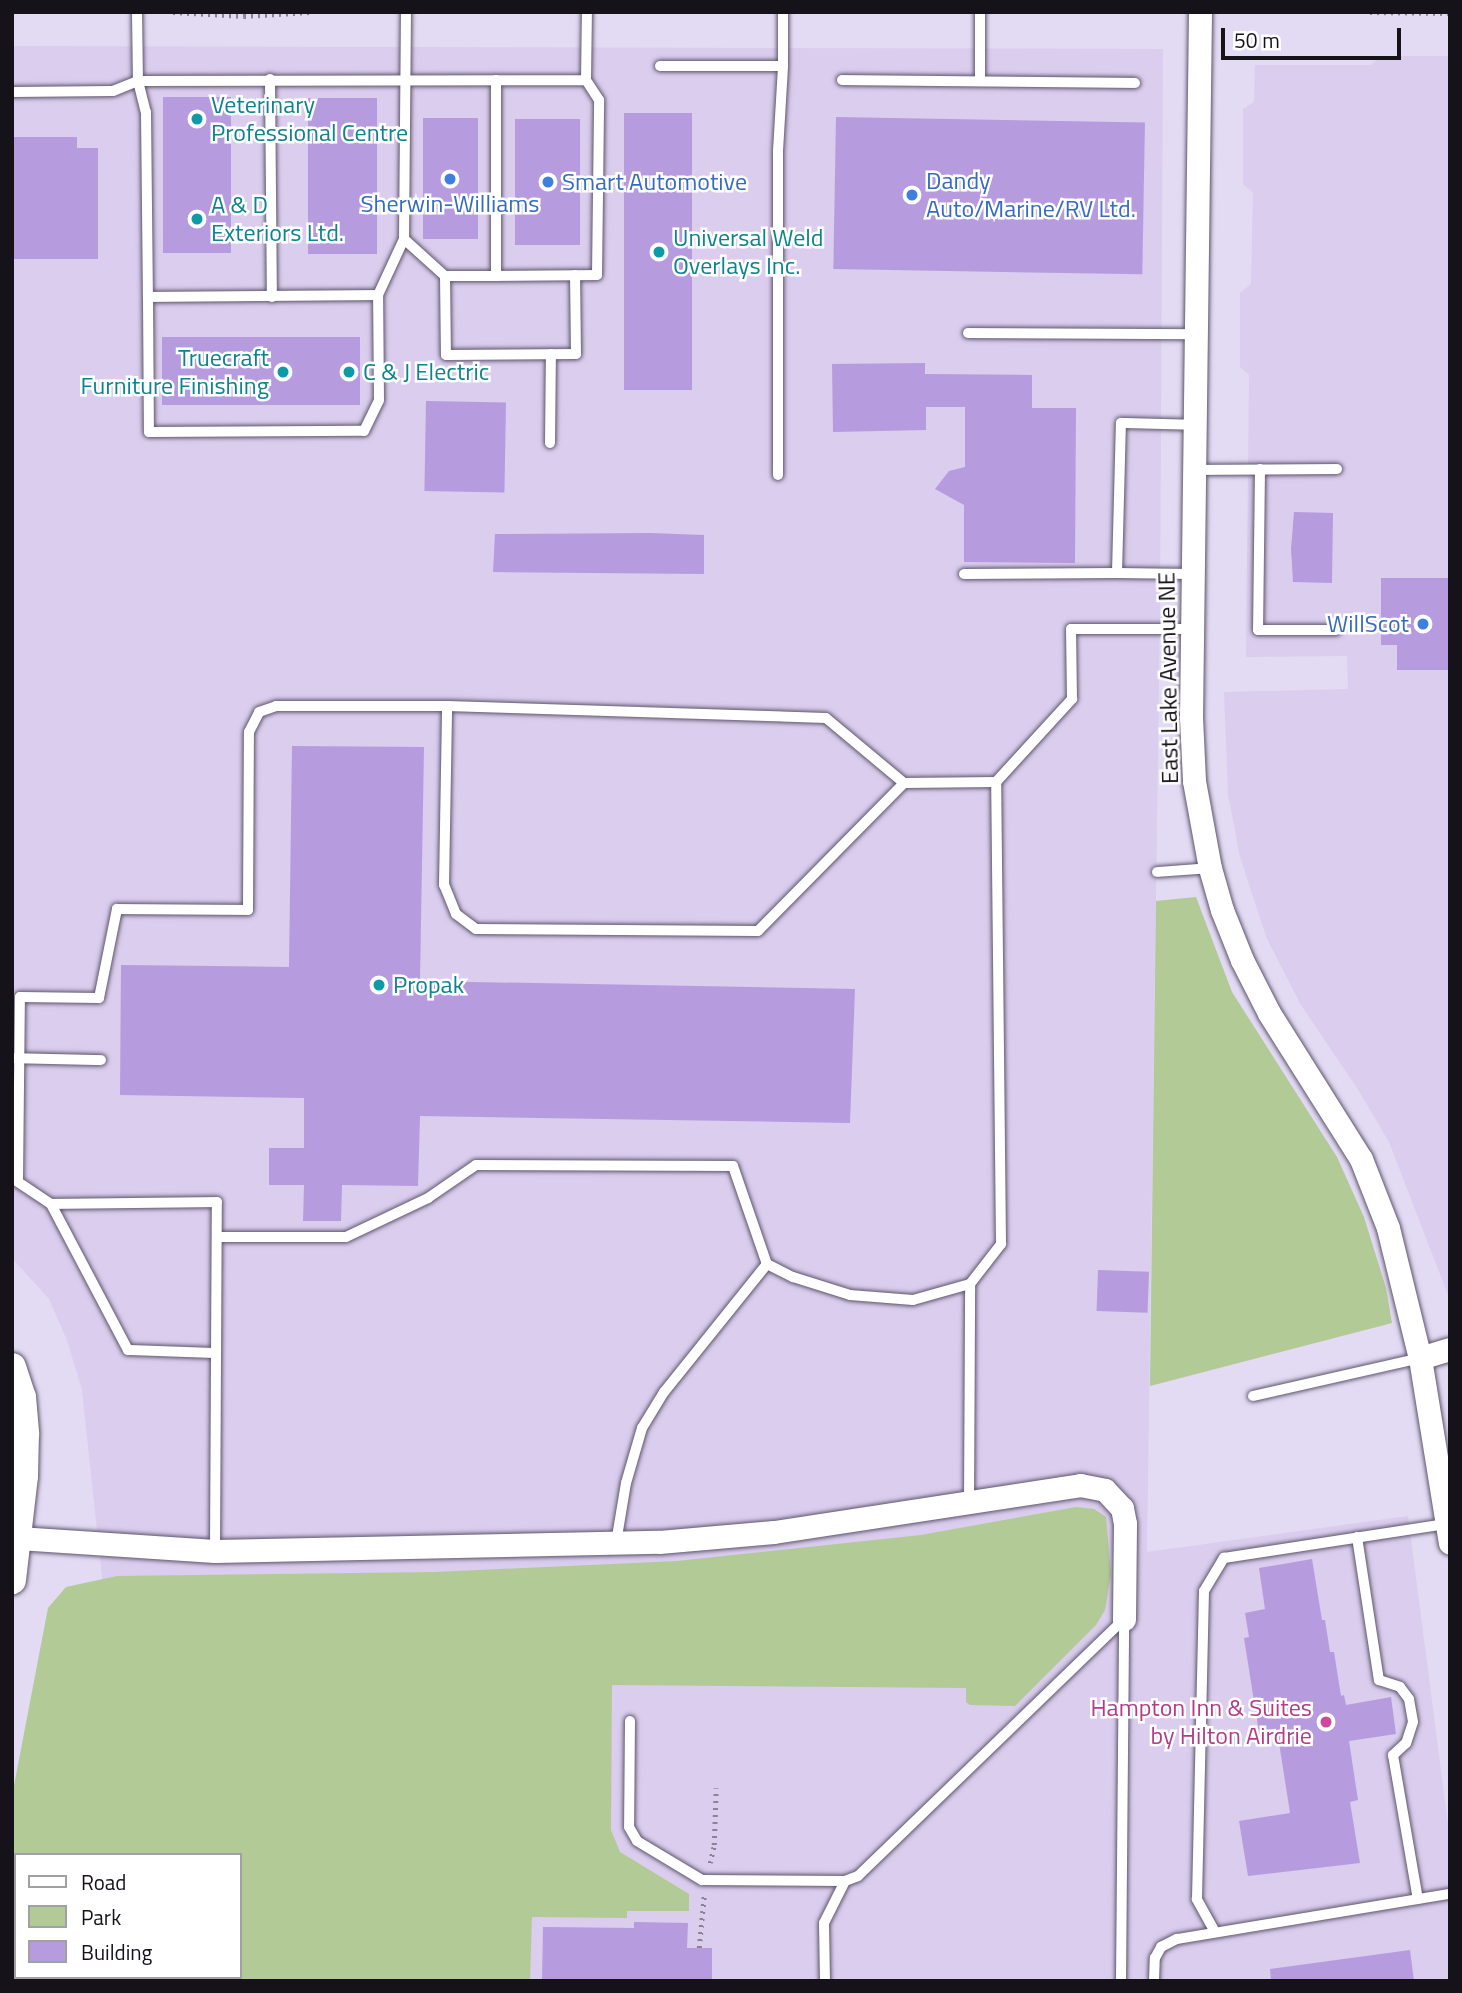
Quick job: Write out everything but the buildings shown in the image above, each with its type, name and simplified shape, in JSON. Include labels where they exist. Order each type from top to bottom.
[{"type":"street","name":"East Lake Avenue NE","points":[[1200,12],[1192,629],[1194,781],[1210,868],[1222,910],[1269,1013],[1361,1159],[1388,1228],[1420,1358],[1448,1534]]},
{"type":"street","points":[[1420,1358],[1450,1349]]},
{"type":"street","points":[[12,1367],[22,1397],[25,1434],[18,1538],[12,1580]]},
{"type":"street","points":[[18,1538],[215,1551],[616,1543],[774,1532],[1080,1485],[1105,1490],[1122,1508],[1125,1524],[1124,1619]]},
{"type":"lane","points":[[137,12],[138,81],[146,112],[149,432],[364,431],[379,400],[378,295],[404,239],[406,12]]},
{"type":"lane","points":[[404,239],[445,276],[597,275],[598,100],[586,80],[587,12]]},
{"type":"lane","points":[[778,475],[778,151],[783,12]]},
{"type":"lane","points":[[981,12],[981,81]]},
{"type":"lane","points":[[660,66],[783,66]]},
{"type":"lane","points":[[270,79],[272,296]]},
{"type":"lane","points":[[496,80],[496,276]]},
{"type":"lane","points":[[12,92],[113,91],[138,81],[586,80]]},
{"type":"lane","points":[[842,80],[1135,83]]},
{"type":"lane","points":[[445,276],[446,355],[576,354],[575,275]]},
{"type":"lane","points":[[148,297],[378,295]]},
{"type":"lane","points":[[968,333],[1196,334]]},
{"type":"lane","points":[[550,443],[551,354]]},
{"type":"lane","points":[[1117,573],[1121,423],[1195,425]]},
{"type":"lane","points":[[1260,469],[1258,630],[1336,630]]},
{"type":"lane","points":[[1194,470],[1337,469]]},
{"type":"lane","points":[[964,574],[1193,574]]},
{"type":"lane","points":[[217,1237],[346,1237],[428,1198],[476,1165],[733,1166],[767,1264],[793,1277],[850,1295],[914,1300],[970,1284],[1001,1244],[996,782],[1072,699],[1071,629],[1192,629]]},
{"type":"lane","points":[[216,1353],[128,1350],[51,1204],[15,1179],[16,1058],[20,997],[99,998],[117,909],[248,910],[249,732],[259,712],[276,706],[447,706],[826,718],[904,783],[996,782]]},
{"type":"lane","points":[[447,706],[444,885],[457,914],[476,929],[758,931],[904,783]]},
{"type":"lane","points":[[1157,872],[1210,868]]},
{"type":"lane","points":[[16,1058],[101,1060]]},
{"type":"lane","points":[[51,1204],[217,1202],[215,1551]]},
{"type":"lane","points":[[616,1543],[626,1483],[642,1428],[664,1392],[767,1264]]},
{"type":"lane","points":[[969,1503],[970,1284]]},
{"type":"lane","points":[[1253,1396],[1420,1358]]},
{"type":"lane","points":[[1215,1932],[1197,1899],[1204,1591],[1224,1559],[1357,1537],[1448,1534]]},
{"type":"lane","points":[[1357,1537],[1379,1680],[1400,1687],[1409,1699],[1413,1722],[1406,1743],[1392,1755],[1418,1899]]},
{"type":"lane","points":[[630,1721],[629,1827],[637,1841],[702,1880],[845,1881],[858,1876],[1124,1619]]},
{"type":"lane","points":[[1121,1981],[1124,1619]]},
{"type":"lane","points":[[825,1981],[824,1923],[845,1881]]},
{"type":"lane","points":[[1154,1981],[1155,1958],[1161,1947],[1177,1938],[1450,1894]]},
{"type":"path","points":[[173,12],[244,16],[310,12]]},
{"type":"path","points":[[1370,12],[1450,13]]},
{"type":"shaded area","points":[[12,46],[1163,49],[1160,606],[1147,1552],[1408,1516],[1450,1840],[1450,1981],[68,1981],[242,1979],[242,1853],[239,1853],[107,1624],[82,1390],[67,1340],[49,1299],[12,1258]]},
{"type":"shaded area","points":[[1381,56],[1450,56],[1450,1300],[1389,1142],[1359,1091],[1301,1005],[1267,939],[1240,857],[1228,794],[1224,692],[1348,689],[1347,656],[1246,657],[1249,375],[1240,367],[1240,293],[1251,284],[1253,193],[1243,184],[1243,109],[1254,102],[1255,65],[1371,65]]},
{"type":"green space","points":[[1196,897],[1232,992],[1337,1157],[1364,1217],[1386,1288],[1392,1323],[1150,1386],[1156,901]]},
{"type":"green space","points":[[1076,1507],[1094,1509],[1106,1517],[1111,1574],[1105,1610],[1096,1625],[1015,1706],[970,1705],[966,1702],[966,1688],[612,1685],[611,1830],[620,1852],[689,1894],[689,1911],[627,1911],[627,1918],[532,1917],[530,1981],[12,1981],[12,1796],[48,1608],[66,1587],[117,1576],[436,1572],[677,1561],[921,1535]]},
{"type":"place","name":"Veterinary Professional Centre","points":[[197,119]]},
{"type":"place","name":"Sherwin-Williams","points":[[450,179]]},
{"type":"place","name":"Smart Automotive","points":[[548,182]]},
{"type":"place","name":"Dandy Auto/Marine/RV Ltd.","points":[[912,195]]},
{"type":"place","name":"A & D Exteriors Ltd.","points":[[197,219]]},
{"type":"place","name":"Universal Weld Overlays Inc.","points":[[659,252]]},
{"type":"place","name":"Truecraft Furniture Finishing","points":[[283,372]]},
{"type":"place","name":"C & J Electric","points":[[349,372]]},
{"type":"place","name":"WillScot","points":[[1423,624]]},
{"type":"place","name":"Propak","points":[[379,985]]},
{"type":"place","name":"Hampton Inn & Suites by Hilton Airdrie","points":[[1326,1722]]}]
